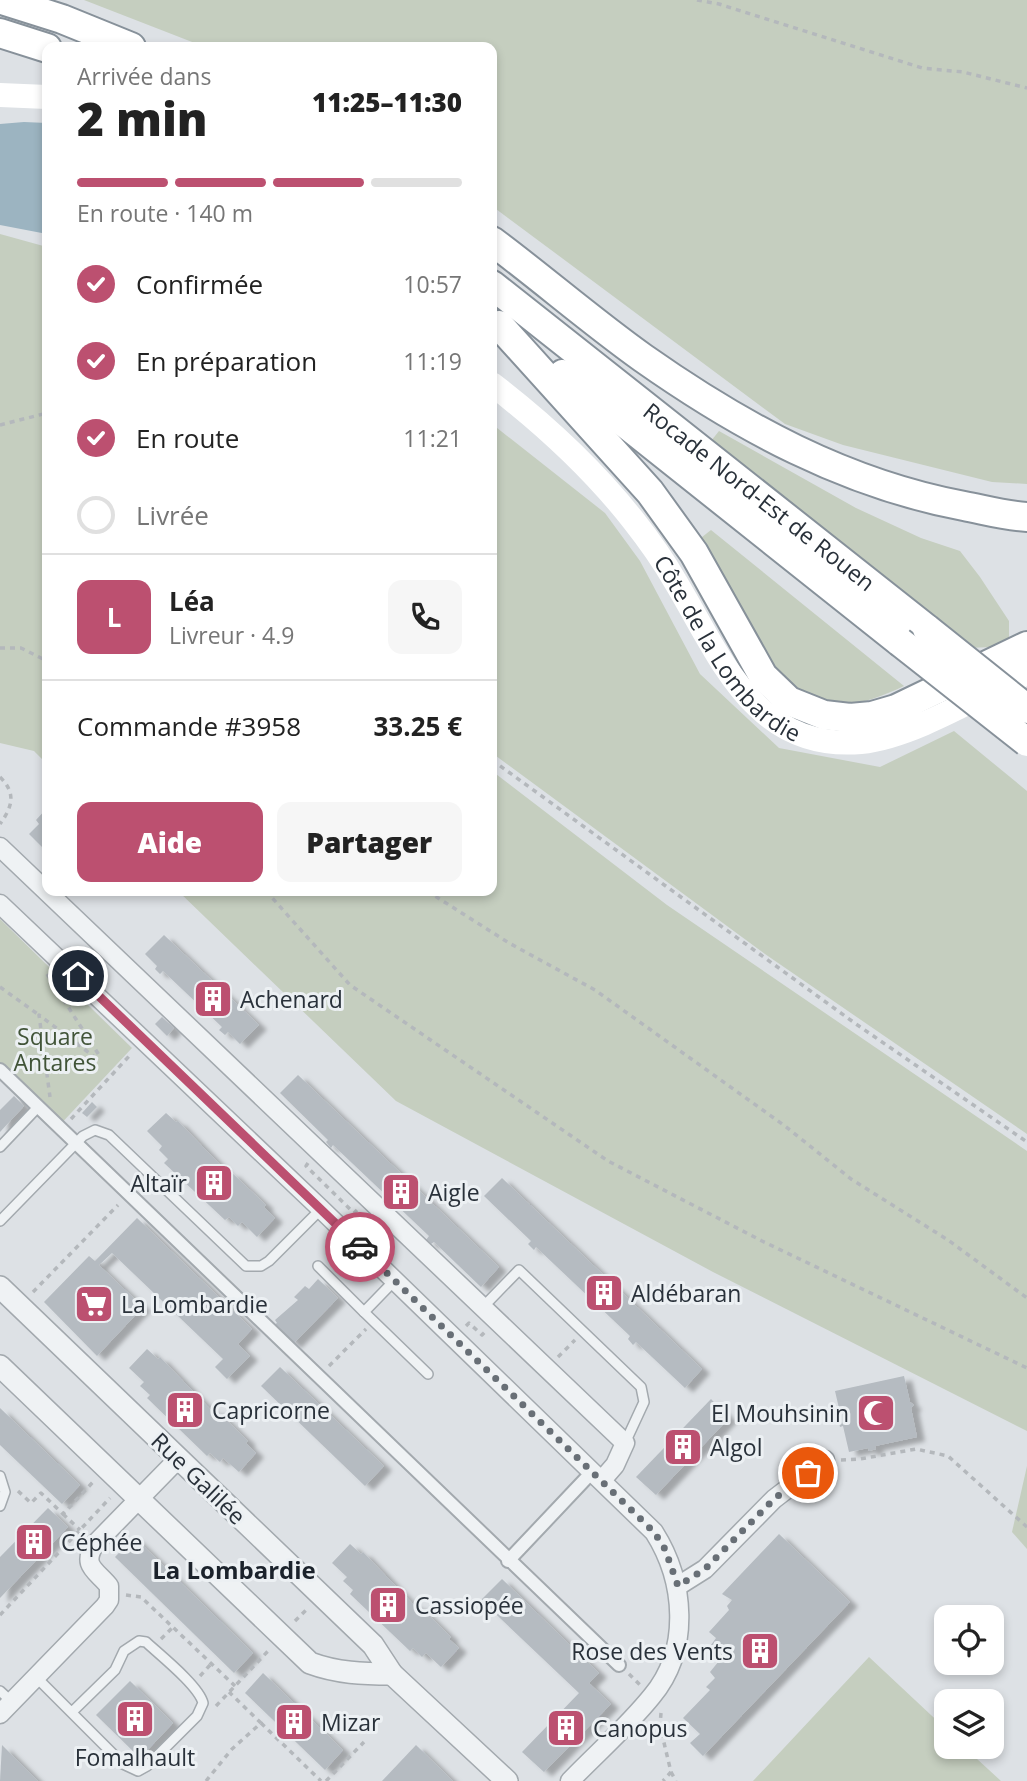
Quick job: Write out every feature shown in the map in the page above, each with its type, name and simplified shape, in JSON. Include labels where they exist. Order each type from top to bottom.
[{"type":"highway","points":[[2,0],[62,19],[119,42]]},
{"type":"highway","points":[[0,33],[42,46]]},
{"type":"highway","points":[[497,245],[643,358],[719,408],[798,453],[871,483],[942,502],[1027,517]]},
{"type":"highway","name":"Rocade Nord-Est de Rouen","points":[[497,289],[1027,709]]},
{"type":"highway","points":[[497,324],[650,492],[694,553],[763,676],[789,701],[824,715],[850,718],[872,716],[896,709],[1027,646]]},
{"type":"highway","name":"Rocade Nord-Est de Rouen","points":[[497,324],[1027,742]]},
{"type":"main road","points":[[0,95],[42,97]]},
{"type":"main road","name":"Côte de la Lombardie","points":[[497,388],[538,420],[590,469],[633,520],[675,580],[731,677],[751,702],[795,732],[819,741],[887,738],[1027,673]]},
{"type":"street","points":[[0,847],[42,887]]},
{"type":"street","points":[[51,896],[625,1443],[615,1465],[597,1475],[508,1560]]},
{"type":"street","points":[[0,904],[395,1280],[654,1532],[665,1549],[678,1586],[680,1621],[677,1642],[664,1679],[652,1696],[570,1781]]},
{"type":"street","points":[[0,1070],[619,1665]]},
{"type":"street","name":"Rue Galilée","points":[[0,1287],[373,1645],[392,1674],[507,1781]]},
{"type":"street","points":[[0,1366],[310,1663],[326,1669],[356,1674],[392,1674]]},
{"type":"street","points":[[4,1702],[36,1677],[105,1606],[110,1593],[109,1586],[89,1562],[91,1552],[179,1458]]},
{"type":"street","points":[[678,1586],[705,1569],[774,1499],[825,1460]]},
{"type":"lane","points":[[0,1147],[38,1107]]},
{"type":"lane","points":[[0,1221],[76,1143],[95,1130],[109,1135],[246,1266],[261,1266],[269,1261],[321,1209]]},
{"type":"lane","points":[[318,1266],[428,1374]]},
{"type":"lane","points":[[482,1307],[519,1270],[641,1387],[644,1402],[625,1443]]},
{"type":"lane","points":[[364,1312],[395,1280]]},
{"type":"lane","points":[[0,1476],[5,1492],[0,1506]]},
{"type":"lane","points":[[36,1677],[123,1764],[138,1771],[147,1766],[197,1716],[203,1703],[200,1694],[146,1642],[139,1641],[124,1651],[115,1670],[72,1712]]},
{"type":"path","points":[[697,0],[719,4],[922,68],[962,72],[1027,88]]},
{"type":"path","points":[[0,425],[42,414]]},
{"type":"path","points":[[0,648],[21,648],[42,658]]},
{"type":"path","points":[[497,764],[856,1024],[1027,1142]]},
{"type":"path","points":[[0,777],[9,787],[11,802],[0,824]]},
{"type":"path","points":[[270,896],[350,985],[607,1161],[762,1241],[1027,1368]]},
{"type":"path","points":[[435,896],[509,943],[595,990],[785,1126],[851,1179],[948,1240],[1027,1297]]},
{"type":"path","points":[[0,987],[96,1058],[99,1055],[46,973],[60,959]]},
{"type":"path","points":[[38,1015],[58,1124]]},
{"type":"path","points":[[58,1124],[133,1053]]},
{"type":"path","points":[[310,1170],[352,1211]]},
{"type":"path","points":[[37,1288],[130,1194]]},
{"type":"path","points":[[318,1377],[374,1321]]},
{"type":"path","points":[[475,1328],[480,1332]]},
{"type":"path","points":[[547,1369],[583,1332]]},
{"type":"path","points":[[825,1460],[860,1459],[916,1449],[948,1456],[1027,1527]]},
{"type":"path","points":[[62,1514],[93,1482]]},
{"type":"path","points":[[5,1492],[16,1490],[31,1503],[41,1493],[80,1530]]},
{"type":"path","points":[[0,1615],[110,1498]]},
{"type":"path","points":[[110,1593],[141,1597],[235,1686]]},
{"type":"path","points":[[211,1711],[320,1595]]},
{"type":"path","points":[[229,1692],[324,1781],[364,1742]]},
{"type":"path","points":[[652,1696],[661,1706],[660,1726],[671,1772],[676,1781]]},
{"type":"path","points":[[206,1781],[232,1749],[261,1723]]},
{"type":"path","points":[[663,1781],[671,1772]]},
{"type":"green space","points":[[84,0],[1027,0],[1027,484],[992,482],[843,445],[785,424],[497,210],[497,42],[192,42]]},
{"type":"green space","points":[[0,234],[42,246],[42,759],[34,751],[0,743]]},
{"type":"green space","points":[[497,428],[605,513],[640,561],[700,674],[779,748],[880,767],[954,731],[1027,791],[1027,1134],[765,954],[497,757]]},
{"type":"green space","points":[[719,431],[856,508],[921,538],[960,551],[1009,621],[1009,639],[993,647],[966,648],[711,441]]},
{"type":"green space","points":[[711,530],[904,686],[873,699],[838,705],[816,702],[798,693],[763,656],[732,608],[697,541]]},
{"type":"green space","points":[[497,775],[667,905],[1027,1151],[1027,1431],[713,1272],[396,1101],[183,896],[497,896]]},
{"type":"green space","name":"Square Antares","points":[[0,919],[132,1048],[56,1129],[0,1076]]},
{"type":"green space","points":[[1027,1466],[1027,1549],[1012,1532]]},
{"type":"green space","points":[[869,1657],[934,1718],[934,1759],[977,1759],[1001,1781],[753,1781]]},
{"type":"water","points":[[42,123],[42,233],[0,225],[0,124]]},
{"type":"building","points":[[42,813],[42,847],[29,834],[39,824],[36,820]]},
{"type":"building","name":"Achenard","points":[[164,935],[259,1025],[240,1044],[228,1032],[225,1035],[219,1030],[222,1027],[163,971],[160,974],[155,969],[157,966],[145,954]]},
{"type":"building","points":[[162,1017],[174,1028],[167,1036],[155,1024]]},
{"type":"building","name":"Aigle","points":[[298,1075],[499,1267],[481,1287],[434,1242],[431,1244],[426,1240],[429,1236],[333,1145],[331,1148],[326,1142],[328,1140],[280,1093]]},
{"type":"building","points":[[14,1096],[24,1106],[0,1132],[0,1110]]},
{"type":"building","points":[[92,1102],[97,1107],[87,1117],[82,1113]]},
{"type":"building","name":"Altaïr","points":[[166,1113],[178,1121],[229,1174],[231,1172],[266,1205],[264,1207],[275,1218],[257,1237],[242,1222],[238,1226],[229,1217],[225,1220],[164,1163],[168,1159],[159,1150],[162,1146],[147,1131]]},
{"type":"building","name":"Aldébaran","points":[[502,1178],[702,1369],[685,1388],[636,1342],[633,1345],[628,1339],[630,1336],[536,1247],[534,1250],[528,1244],[531,1241],[484,1196]]},
{"type":"building","points":[[137,1218],[252,1329],[238,1344],[250,1356],[227,1379],[215,1367],[223,1359],[112,1253],[99,1265],[143,1307],[97,1356],[44,1302],[89,1256],[95,1261]]},
{"type":"building","points":[[318,1279],[338,1298],[293,1344],[274,1325],[277,1323],[275,1320],[298,1300],[294,1297],[305,1286],[309,1289]]},
{"type":"building","name":"Capricorne","points":[[147,1349],[158,1359],[160,1357],[213,1412],[215,1409],[248,1441],[246,1443],[256,1453],[239,1472],[223,1458],[220,1462],[210,1453],[207,1456],[147,1398],[150,1395],[140,1386],[144,1382],[129,1368]]},
{"type":"building","points":[[280,1367],[384,1466],[365,1486],[261,1386]]},
{"type":"building","name":"El Mouhsinin","points":[[904,1376],[910,1402],[914,1405],[911,1408],[917,1437],[875,1446],[876,1449],[869,1451],[868,1448],[849,1452],[843,1426],[840,1427],[838,1417],[841,1417],[835,1391]]},
{"type":"building","name":"Algol","points":[[711,1399],[729,1418],[656,1495],[636,1477]]},
{"type":"building","points":[[0,1408],[80,1485],[62,1504],[0,1445]]},
{"type":"building","name":"Céphée","points":[[48,1508],[68,1527],[0,1598],[0,1557]]},
{"type":"building","name":"Rose des Vents","points":[[779,1534],[850,1602],[703,1756],[690,1743],[700,1734],[683,1718],[710,1690],[706,1687],[715,1678],[710,1672],[723,1656],[711,1645],[716,1638],[709,1632],[729,1610],[727,1606],[732,1600],[722,1594]]},
{"type":"building","points":[[134,1537],[253,1653],[234,1673],[115,1557]]},
{"type":"building","name":"Cassiopée","points":[[350,1544],[361,1554],[363,1552],[415,1606],[417,1604],[451,1637],[449,1639],[459,1648],[441,1667],[426,1653],[422,1657],[413,1648],[410,1651],[350,1594],[353,1590],[343,1581],[347,1577],[332,1563]]},
{"type":"building","points":[[502,1579],[599,1673],[589,1683],[611,1704],[544,1772],[522,1752],[579,1693],[481,1600]]},
{"type":"building","name":"Mizar","points":[[263,1673],[343,1750],[325,1770],[245,1693]]},
{"type":"building","name":"Fomalhault","points":[[130,1681],[173,1723],[140,1758],[96,1715]]},
{"type":"building","points":[[2,1745],[38,1781],[0,1781]]},
{"type":"building","points":[[416,1745],[453,1781],[382,1781]]},
{"type":"way so far","points":[[360,1247],[654,1532],[665,1549],[678,1586],[705,1569],[774,1499],[808,1473]]},
{"type":"place","name":"Achenard","points":[[213,999]]},
{"type":"place","name":"Altaïr","points":[[214,1183]]},
{"type":"place","name":"Aigle","points":[[401,1192]]},
{"type":"place","name":"Aldébaran","points":[[604,1293]]},
{"type":"place","name":"La Lombardie","points":[[94,1304]]},
{"type":"place","name":"Capricorne","points":[[185,1410]]},
{"type":"place","name":"El Mouhsinin","points":[[876,1413]]},
{"type":"place","name":"Algol","points":[[683,1447]]},
{"type":"place","name":"Céphée","points":[[34,1542]]},
{"type":"place","name":"Cassiopée","points":[[388,1605]]},
{"type":"place","name":"Rose des Vents","points":[[760,1651]]},
{"type":"place","name":"Fomalhault","points":[[135,1719]]},
{"type":"place","name":"Mizar","points":[[294,1722]]},
{"type":"place","name":"Canopus","points":[[566,1728]]},
{"type":"district","name":"La Lombardie","points":[[234,1569]]},
{"type":"route","points":[[78,976],[360,1247]]}]
